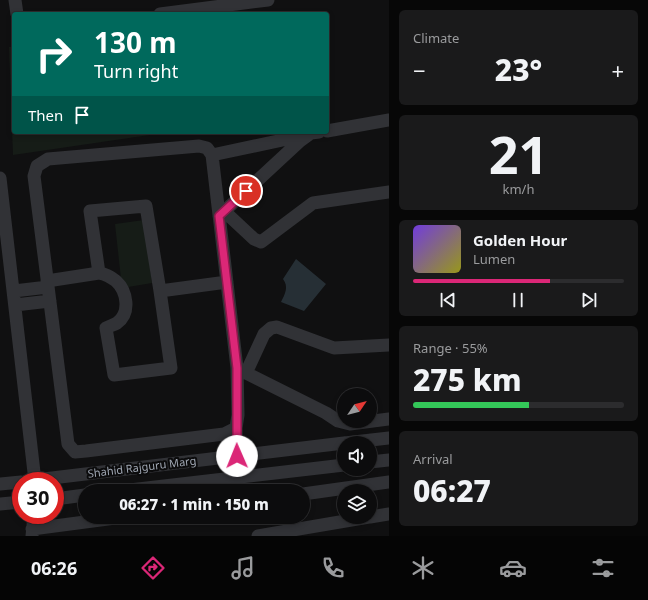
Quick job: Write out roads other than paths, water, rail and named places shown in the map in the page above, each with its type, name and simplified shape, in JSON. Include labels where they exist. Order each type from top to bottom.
[{"type":"street","points":[[15,0],[17,12]]},
{"type":"street","points":[[175,12],[268,0]]},
{"type":"street","points":[[329,131],[389,120]]},
{"type":"street","points":[[212,155],[310,134]]},
{"type":"street","points":[[222,214],[300,141],[313,134]]},
{"type":"street","points":[[236,428],[224,434],[86,451],[75,452],[68,444],[34,176],[37,166],[48,159],[199,146],[207,148],[212,155],[222,214],[227,282],[241,371],[236,428],[237,456]]},
{"type":"street","points":[[0,178],[14,291],[31,472]]},
{"type":"street","points":[[222,214],[254,239],[261,242],[312,203],[389,192]]},
{"type":"street","points":[[14,291],[99,273],[107,275],[117,282],[126,301],[126,312],[118,322],[106,328],[114,375],[171,368],[146,206],[90,211],[99,273]]},
{"type":"street","points":[[160,291],[227,282]]},
{"type":"street","points":[[15,305],[50,301]]},
{"type":"street","points":[[241,371],[264,334],[271,328],[277,327],[334,348],[389,345]]},
{"type":"street","points":[[241,371],[326,413],[338,421],[350,424],[389,419]]},
{"type":"street","name":"Shahid Rajguru Marg","points":[[377,439],[389,438]]},
{"type":"street","name":"Shahid Rajguru Marg","points":[[64,477],[337,444]]},
{"type":"street","points":[[377,461],[389,460]]},
{"type":"street","name":"Shahid Rajguru Marg","points":[[181,484],[337,466]]},
{"type":"street","points":[[310,493],[389,482]]},
{"type":"street","points":[[0,484],[12,483]]},
{"type":"street","name":"Shahid Rajguru Marg","points":[[64,498],[78,496]]},
{"type":"street","points":[[0,504],[12,503]]},
{"type":"street","points":[[377,516],[389,514]]},
{"type":"street","points":[[258,536],[337,522]]},
{"type":"street","points":[[32,532],[81,524]]}]
